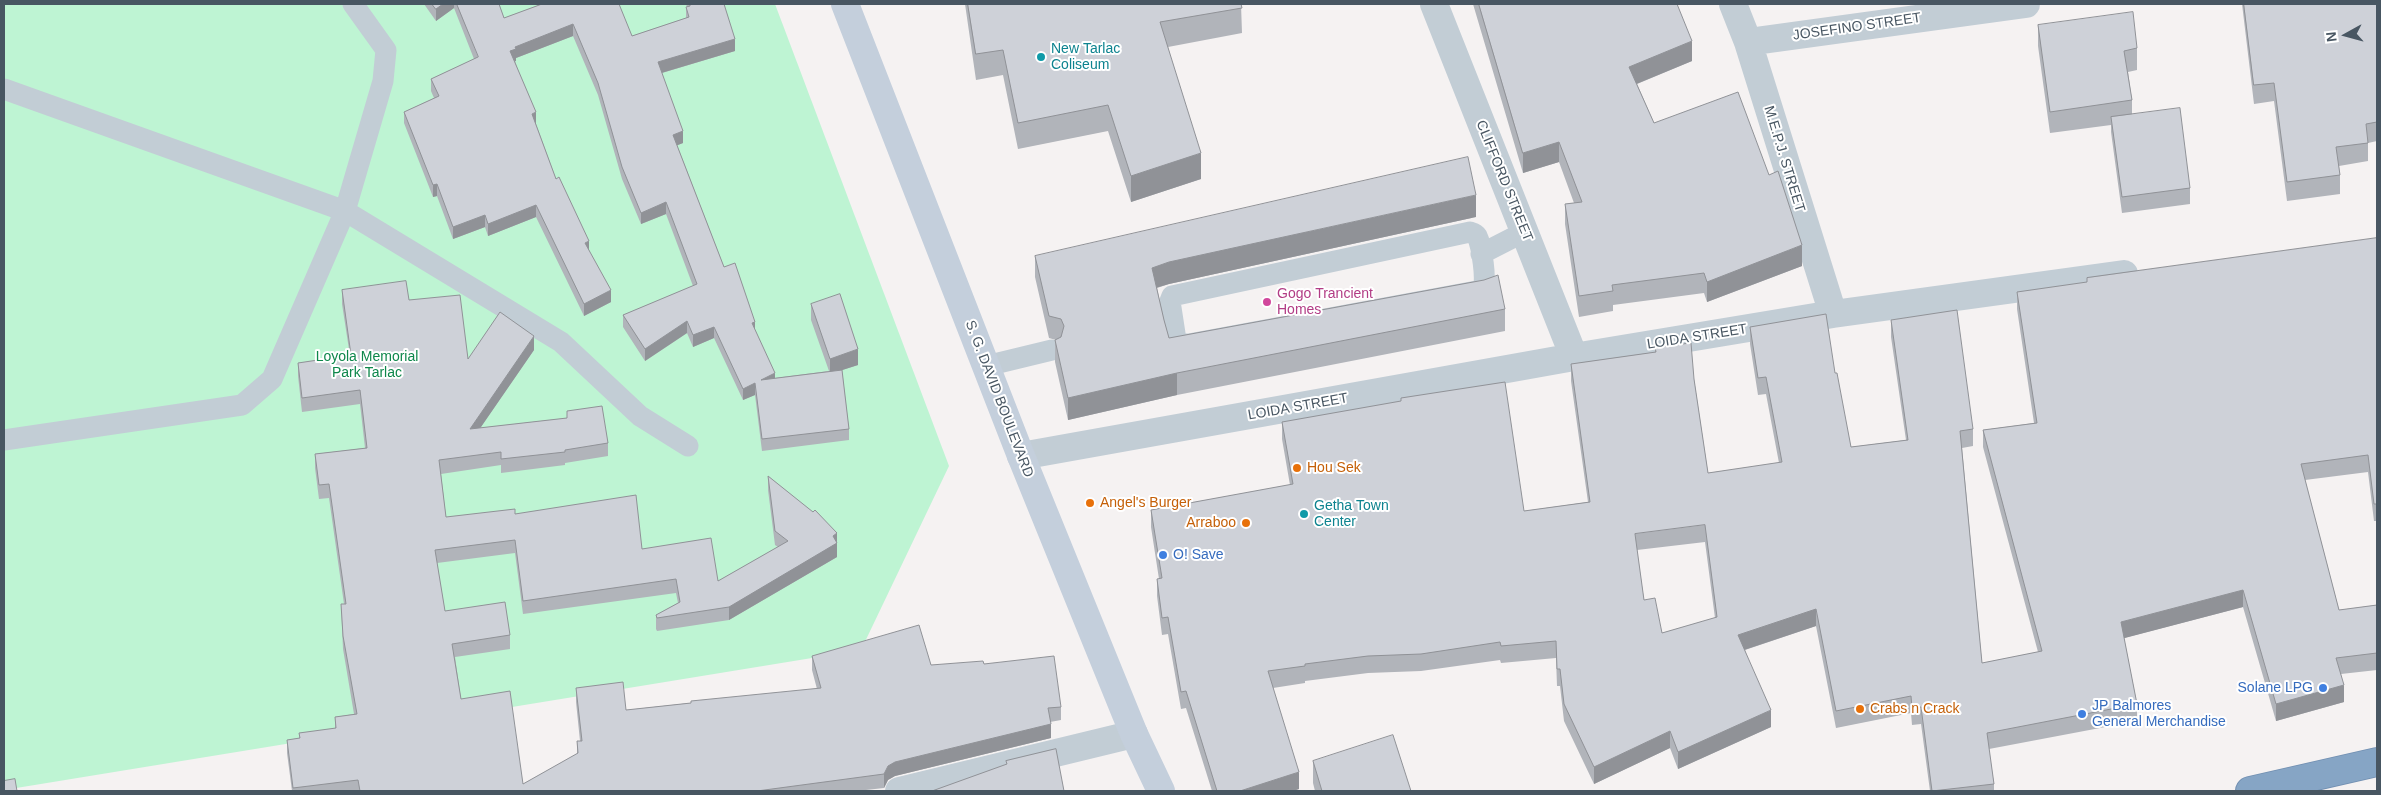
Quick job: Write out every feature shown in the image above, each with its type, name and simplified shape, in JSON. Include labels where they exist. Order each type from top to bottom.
[{"type":"highway","points":[[2250,791],[2377,762]]},
{"type":"street","name":"S. G. DAVID BOULEVARD","points":[[845,4],[1020,456],[1134,734],[1161,791]]},
{"type":"street","name":"CLIFFORD STREET","points":[[1434,4],[1574,357]]},
{"type":"street","name":"M.E.P.J. STREET","points":[[1733,4],[1748,42],[1833,314]]},
{"type":"street","name":"JOSEFINO STREET","points":[[1748,42],[2026,4]]},
{"type":"street","name":"LOIDA STREET","points":[[1020,456],[1574,357],[1833,314],[2150,270]]},
{"type":"street","points":[[899,791],[1134,734]]},
{"type":"lane","points":[[4,440],[242,405],[272,379],[345,211],[383,81],[386,50],[353,4]]},
{"type":"lane","points":[[4,89],[345,211],[561,342],[640,416],[688,446]]},
{"type":"lane","points":[[1470,232],[1477,237],[1481,254],[1486,283],[1482,290],[1189,344],[1181,344],[1176,340],[1167,323],[1172,296],[1470,232]]},
{"type":"lane","points":[[1481,254],[1524,232]]},
{"type":"lane","points":[[986,366],[1052,350]]},
{"type":"green space","name":"Loyola Memorial Park Tarlac","points":[[4,4],[775,4],[949,466],[861,650],[4,790]]},
{"type":"building","points":[[432,4],[443,4],[436,9]]},
{"type":"building","points":[[457,4],[499,4],[504,18],[542,4],[619,4],[632,36],[689,17],[686,7],[690,6],[690,4],[724,4],[735,39],[658,62],[683,131],[673,135],[724,267],[735,263],[755,322],[752,323],[775,373],[761,380],[842,370],[849,429],[762,439],[755,383],[743,389],[714,327],[693,335],[687,321],[645,349],[623,315],[697,284],[666,202],[641,213],[622,167],[598,83],[573,24],[515,47],[516,49],[510,51],[536,112],[532,114],[556,179],[559,177],[589,241],[585,243],[611,290],[584,304],[536,205],[488,224],[485,215],[453,227],[437,184],[433,185],[404,112],[439,96],[431,79],[478,57]]},
{"type":"building","points":[[968,4],[1241,4],[1242,8],[1160,22],[1201,153],[1131,176],[1108,105],[1018,123],[1003,50],[976,54]]},
{"type":"building","points":[[1479,4],[1677,4],[1692,41],[1629,67],[1654,123],[1738,92],[1769,175],[1778,171],[1802,245],[1707,282],[1704,273],[1612,285],[1613,291],[1579,296],[1565,204],[1582,202],[1559,142],[1523,153]]},
{"type":"building","points":[[2244,4],[2377,4],[2377,122],[2366,124],[2368,143],[2336,147],[2340,175],[2287,182],[2274,83],[2254,85]]},
{"type":"building","points":[[2133,12],[2137,48],[2124,51],[2132,100],[2050,112],[2038,25]]},
{"type":"building","points":[[2180,108],[2190,188],[2122,197],[2111,117]]},
{"type":"building","points":[[1468,157],[1476,195],[1169,262],[1152,268],[1164,320],[1169,338],[1484,280],[1498,275],[1505,309],[1177,373],[1068,398],[1055,340],[1061,337],[1064,326],[1061,319],[1049,316],[1035,256]]},
{"type":"building","points":[[2377,238],[2377,504],[2374,504],[2368,455],[2301,464],[2339,610],[2377,605],[2377,653],[2336,658],[2344,685],[2276,704],[2243,590],[2121,622],[2137,704],[1987,733],[1994,784],[1932,791],[1921,707],[1912,708],[1911,696],[1836,711],[1816,609],[1738,635],[1771,710],[1678,752],[1670,731],[1594,767],[1564,704],[1560,669],[1557,669],[1556,641],[1501,646],[1500,642],[1421,654],[1368,656],[1268,671],[1299,772],[1240,791],[1217,791],[1186,691],[1181,692],[1168,617],[1162,618],[1157,579],[1162,578],[1151,510],[1293,484],[1282,422],[1401,401],[1401,398],[1505,382],[1524,511],[1590,502],[1571,364],[1656,352],[1655,347],[1691,343],[1694,379],[1708,473],[1782,462],[1766,377],[1758,378],[1750,327],[1826,314],[1835,373],[1837,373],[1851,447],[1908,440],[1891,320],[1957,310],[1973,429],[1960,431],[1982,663],[2042,651],[1983,430],[2037,423],[2017,292],[2087,282],[2087,278]],"holes":[[[1705,525],[1717,617],[1662,633],[1655,598],[1644,600],[1635,534]]]},
{"type":"building","points":[[406,281],[409,300],[460,295],[468,359],[500,312],[534,336],[470,429],[567,418],[567,411],[602,406],[608,443],[565,450],[565,452],[501,459],[501,452],[439,460],[446,517],[515,509],[515,514],[636,495],[642,549],[711,538],[718,581],[788,541],[775,531],[768,476],[813,512],[815,510],[837,533],[833,536],[837,543],[729,607],[657,618],[656,615],[680,602],[676,579],[523,601],[515,540],[435,550],[445,611],[505,602],[510,635],[452,644],[461,699],[510,691],[523,784],[578,753],[577,741],[582,741],[576,688],[623,682],[626,710],[691,703],[691,701],[821,688],[812,656],[919,625],[931,665],[983,661],[984,664],[1054,656],[1061,707],[1048,708],[1051,724],[895,762],[888,766],[884,774],[757,791],[360,791],[358,780],[293,788],[287,740],[300,738],[299,733],[336,728],[335,717],[357,714],[343,636],[341,604],[346,604],[329,484],[319,485],[315,454],[367,448],[360,390],[302,398],[298,363],[351,355],[342,290]]},
{"type":"building","points":[[840,294],[858,349],[830,359],[811,304]]},
{"type":"building","points":[[1393,735],[1411,791],[1322,791],[1313,761]]},
{"type":"building","points":[[1056,749],[1064,791],[932,791],[1007,764],[1006,761]]},
{"type":"building","points":[[15,779],[17,791],[4,791],[4,781]]},
{"type":"place","name":"New Tarlac Coliseum","points":[[1041,57]]},
{"type":"place","name":"Gogo Trancient Homes","points":[[1267,302]]},
{"type":"place","name":"Hou Sek","points":[[1297,468]]},
{"type":"place","name":"Angel's Burger","points":[[1090,503]]},
{"type":"place","name":"Getha Town Center","points":[[1304,514]]},
{"type":"place","name":"Arraboo","points":[[1246,523]]},
{"type":"place","name":"O! Save","points":[[1163,555]]},
{"type":"place","name":"Solane LPG","points":[[2323,688]]},
{"type":"place","name":"Crabs n Crack","points":[[1860,709]]},
{"type":"place","name":"JP Balmores General Merchandise","points":[[2082,714]]}]
